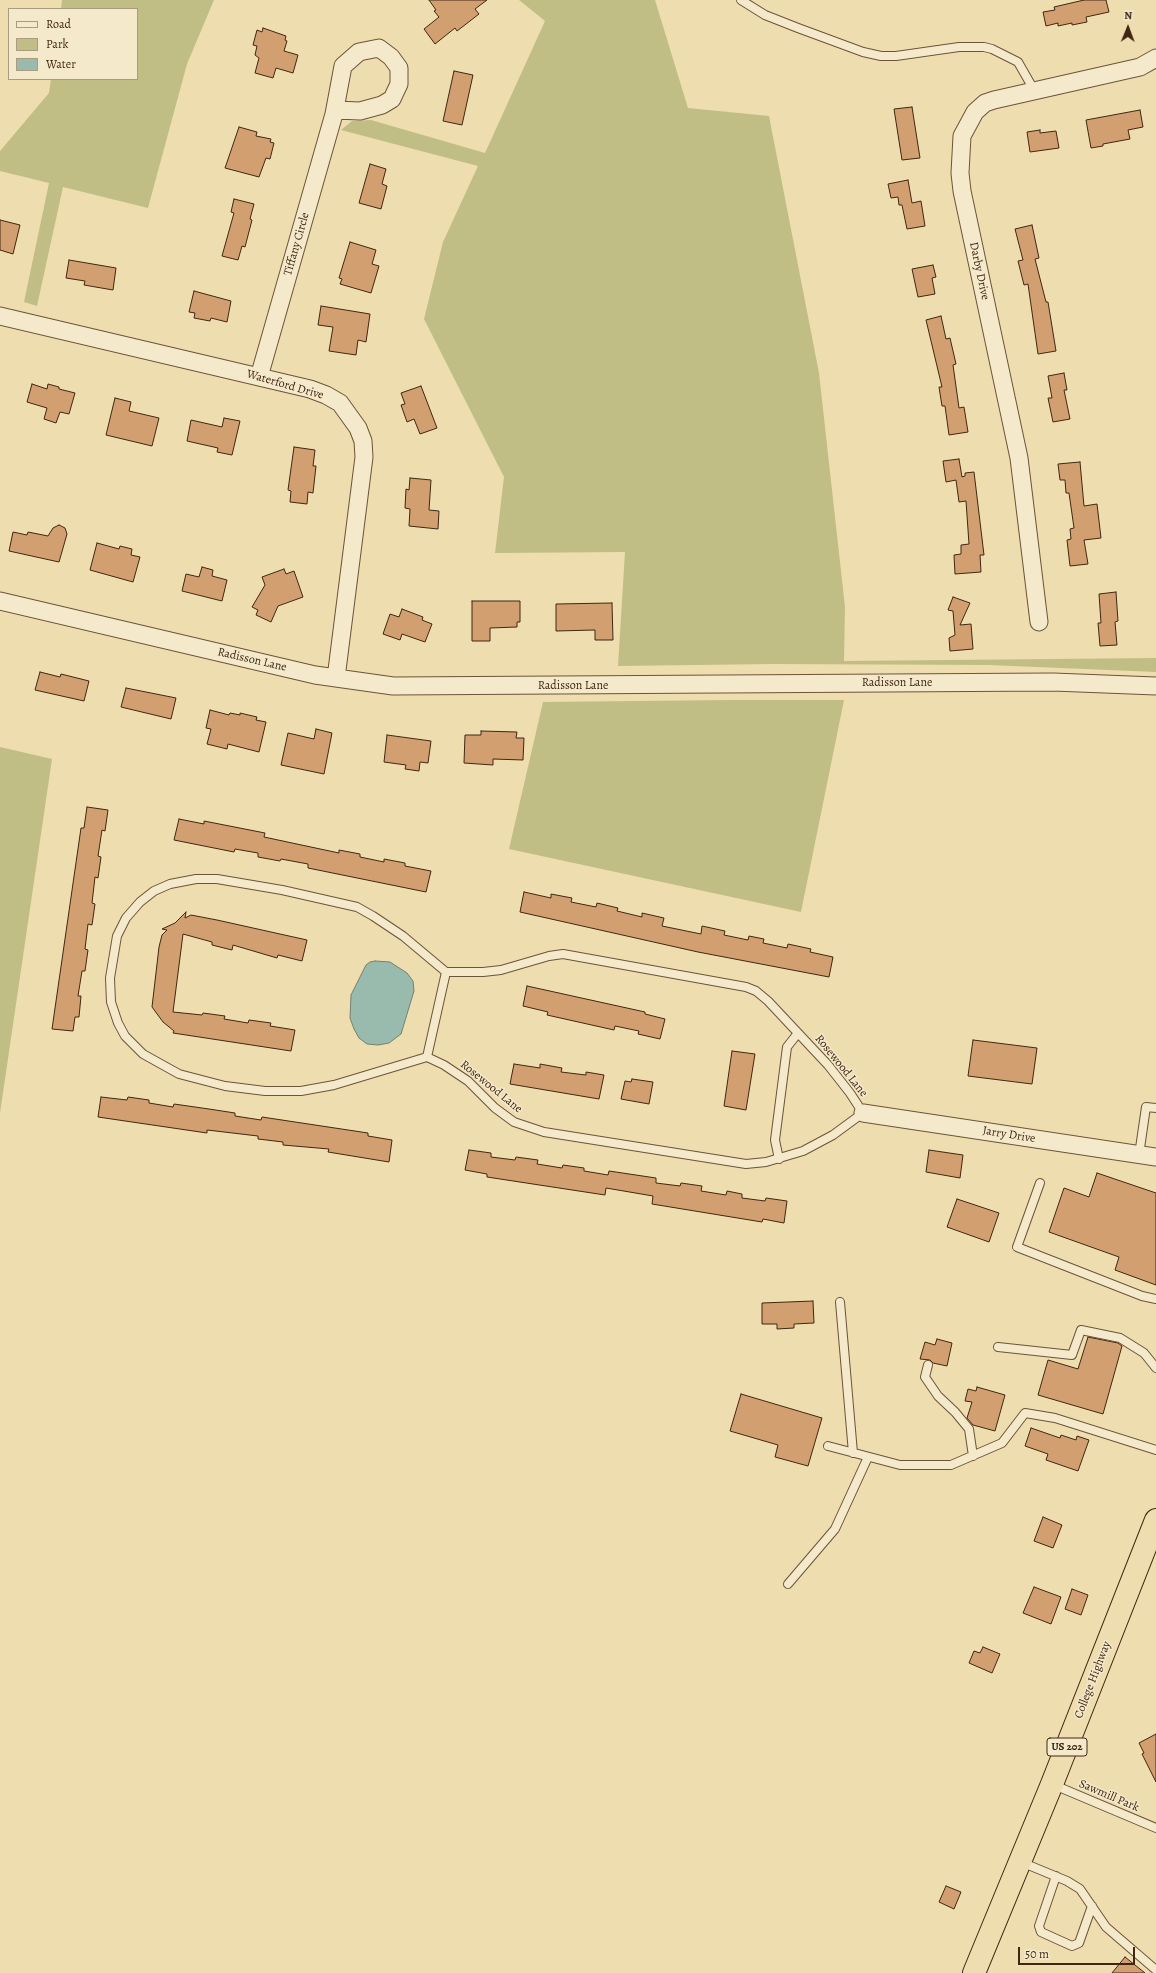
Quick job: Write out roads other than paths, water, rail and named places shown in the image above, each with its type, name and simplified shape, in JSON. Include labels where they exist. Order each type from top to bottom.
[{"type":"highway","name":"College Highway","points":[[974,1973],[1052,1784],[1156,1520]]},
{"type":"street","name":"Darby Drive","points":[[1039,622],[1020,458],[960,173],[962,136],[975,112],[994,100],[1140,67],[1156,58]]},
{"type":"street","name":"Tiffany Circle","points":[[259,377],[335,110]]},
{"type":"street","name":"Waterford Drive","points":[[0,316],[310,389],[326,395],[340,403],[350,414],[358,428],[363,441],[364,457],[336,678]]},
{"type":"street","name":"Radisson Lane","points":[[0,601],[295,670],[376,684],[410,687],[1053,682],[1156,686]]},
{"type":"street","name":"Jarry Drive","points":[[863,1113],[1156,1157]]},
{"type":"lane","points":[[741,0],[765,15],[863,52],[881,56],[896,56],[959,47],[984,47],[992,49],[1018,62],[1034,90]]},
{"type":"lane","points":[[212,878],[282,890],[357,908],[373,916],[403,936],[446,972],[427,1057],[334,1085],[301,1091],[265,1091],[225,1086],[179,1074],[155,1062],[144,1054],[125,1036],[118,1023],[110,995],[110,978],[114,945],[119,931],[126,918],[140,902],[154,891],[179,881],[212,878]]},
{"type":"lane","name":"Rosewood Lane","points":[[427,1057],[444,1065],[468,1081],[495,1108],[514,1122],[544,1132],[746,1164],[766,1162],[818,1144],[863,1113],[850,1093],[828,1065],[768,1001],[756,991],[746,987],[563,954],[549,956],[513,967],[489,972],[446,972]]},
{"type":"lane","points":[[779,1158],[775,1140],[787,1047],[798,1033]]},
{"type":"lane","points":[[1139,1155],[1146,1107],[1156,1108]]},
{"type":"lane","points":[[1040,1183],[1018,1248],[1142,1296],[1156,1299]]},
{"type":"lane","points":[[840,1302],[853,1453]]},
{"type":"lane","points":[[998,1347],[1072,1356],[1081,1330],[1120,1338],[1144,1353],[1156,1368]]},
{"type":"lane","points":[[928,1365],[925,1377],[938,1396],[955,1412],[968,1429],[974,1456]]},
{"type":"lane","points":[[828,1446],[900,1465],[951,1465],[1002,1443],[1025,1414],[1055,1418],[1156,1450]]},
{"type":"lane","points":[[788,1584],[835,1529],[868,1457]]},
{"type":"lane","name":"Sawmill Park","points":[[1052,1784],[1156,1828]]},
{"type":"lane","points":[[1021,1861],[1056,1876],[1080,1889],[1106,1927],[1156,1970]]},
{"type":"lane","points":[[1056,1876],[1039,1926],[1041,1932],[1072,1946],[1080,1943],[1092,1906]]},
{"type":"water","points":[[375,961],[390,962],[407,973],[413,981],[414,991],[401,1034],[389,1043],[378,1045],[367,1044],[359,1038],[350,1018],[351,995],[366,965]]}]
